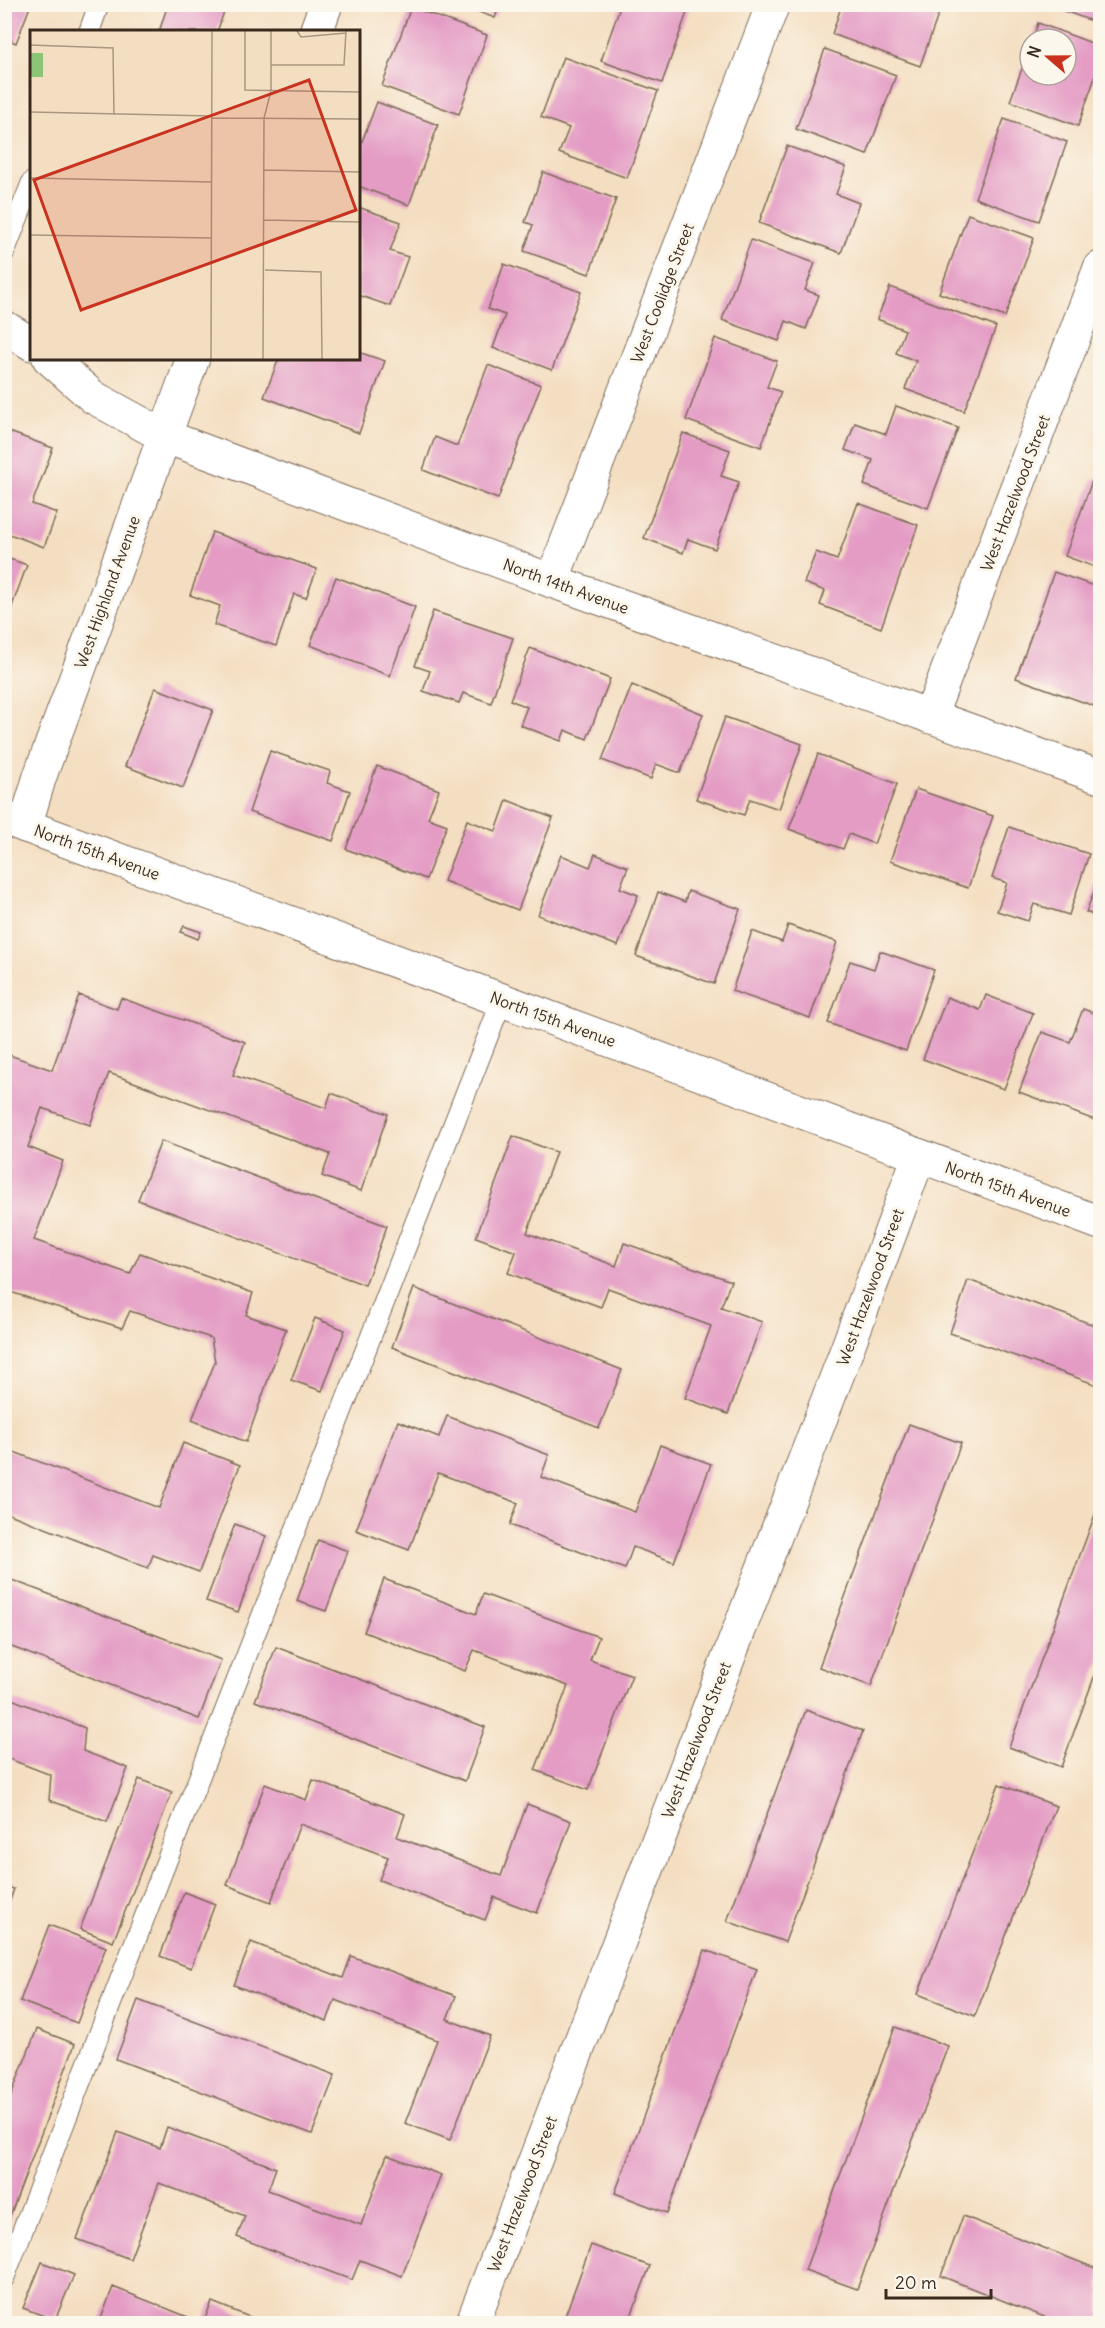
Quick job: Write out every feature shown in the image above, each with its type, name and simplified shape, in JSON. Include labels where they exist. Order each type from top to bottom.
[{"type":"street","points":[[317,30],[326,4]]},
{"type":"street","name":"West Coolidge Street","points":[[552,581],[773,4]]},
{"type":"street","name":"West Hazelwood Street","points":[[930,717],[1101,268]]},
{"type":"street","points":[[4,327],[30,343]]},
{"type":"street","name":"North 14th Avenue","points":[[51,360],[93,397],[164,436],[552,581],[1101,777]]},
{"type":"street","name":"West Highland Avenue","points":[[10,821],[40,776],[192,360]]},
{"type":"street","name":"North 15th Avenue","points":[[10,821],[502,1000],[1101,1223]]},
{"type":"street","name":"West Hazelwood Street","points":[[472,2324],[919,1156]]},
{"type":"lane","points":[[90,30],[99,4]]},
{"type":"lane","points":[[4,253],[30,187]]},
{"type":"lane","points":[[4,2278],[502,1000]]},
{"type":"building","points":[[4,4],[31,4],[16,43],[4,38]]},
{"type":"building","points":[[168,4],[213,4],[225,9],[218,30],[160,30]]},
{"type":"building","points":[[457,4],[500,4],[495,18]]},
{"type":"building","points":[[621,4],[690,4],[662,83],[601,61]]},
{"type":"building","points":[[842,4],[942,4],[920,66],[832,34]]},
{"type":"building","points":[[1053,4],[1100,4],[1100,24],[1053,7]]},
{"type":"building","points":[[411,7],[487,35],[459,114],[382,86]]},
{"type":"building","points":[[1038,23],[1049,27],[1037,27]]},
{"type":"building","points":[[1078,38],[1100,46],[1100,63],[1078,126],[1010,101],[1018,79],[1018,87],[1078,87]]},
{"type":"building","points":[[825,49],[896,75],[867,155],[796,129]]},
{"type":"building","points":[[563,57],[658,91],[627,178],[559,153],[569,128],[541,117]]},
{"type":"building","points":[[377,102],[438,125],[409,205],[360,187],[360,147]]},
{"type":"building","points":[[1004,119],[1067,142],[1039,221],[975,198]]},
{"type":"building","points":[[787,146],[846,167],[836,194],[859,203],[841,253],[759,223]]},
{"type":"building","points":[[543,172],[616,199],[589,274],[524,251],[533,225],[525,222]]},
{"type":"building","points":[[360,208],[401,222],[390,251],[408,257],[390,306],[360,296]]},
{"type":"building","points":[[968,214],[1034,238],[1005,317],[939,293]]},
{"type":"building","points":[[751,240],[815,263],[805,290],[819,295],[806,329],[786,321],[779,341],[722,320]]},
{"type":"building","points":[[504,264],[581,292],[552,370],[493,348],[505,315],[488,309]]},
{"type":"building","points":[[890,287],[996,327],[964,411],[905,389],[916,361],[896,353],[905,330],[877,319]]},
{"type":"building","points":[[715,338],[777,361],[767,387],[781,392],[761,447],[686,420]]},
{"type":"building","points":[[360,353],[385,361],[359,433],[264,397],[278,360],[360,360]]},
{"type":"building","points":[[488,365],[541,385],[498,499],[423,470],[435,437],[457,446]]},
{"type":"building","points":[[896,406],[958,428],[928,508],[864,485],[873,460],[845,450],[855,423],[886,434]]},
{"type":"building","points":[[4,430],[53,448],[32,504],[57,513],[44,547],[4,532]]},
{"type":"building","points":[[683,433],[730,450],[721,476],[739,482],[715,549],[688,539],[683,553],[644,538]]},
{"type":"building","points":[[1093,478],[1100,480],[1100,569],[1065,556]]},
{"type":"building","points":[[858,503],[918,525],[881,628],[820,605],[825,591],[804,583],[816,552],[837,560]]},
{"type":"building","points":[[212,532],[317,569],[306,598],[294,594],[276,646],[214,625],[220,606],[190,595]]},
{"type":"building","points":[[4,557],[27,565],[5,625],[4,625]]},
{"type":"building","points":[[1054,572],[1100,588],[1100,689],[1094,706],[1016,678]]},
{"type":"building","points":[[336,577],[415,607],[390,676],[310,645]]},
{"type":"building","points":[[433,611],[513,638],[491,703],[463,693],[459,703],[423,691],[430,671],[415,666]]},
{"type":"building","points":[[530,648],[610,679],[587,739],[565,730],[561,741],[520,725],[527,707],[510,700]]},
{"type":"building","points":[[632,685],[703,714],[680,773],[656,764],[651,779],[602,760]]},
{"type":"building","points":[[155,688],[213,710],[183,788],[125,766]]},
{"type":"building","points":[[725,717],[802,744],[779,809],[750,799],[744,815],[696,799]]},
{"type":"building","points":[[270,751],[330,771],[327,783],[350,791],[333,841],[249,812]]},
{"type":"building","points":[[818,754],[897,784],[874,844],[849,834],[843,849],[789,829]]},
{"type":"building","points":[[377,766],[439,790],[428,818],[447,825],[426,879],[346,849]]},
{"type":"building","points":[[916,789],[993,816],[968,888],[890,861]]},
{"type":"building","points":[[507,800],[553,818],[518,910],[444,881],[467,820],[496,831]]},
{"type":"building","points":[[1009,827],[1089,854],[1069,915],[1034,904],[1028,921],[997,911],[1007,883],[992,878]]},
{"type":"building","points":[[595,854],[628,867],[620,888],[638,895],[618,946],[538,915],[561,855],[590,867]]},
{"type":"building","points":[[1100,876],[1100,918],[1086,912]]},
{"type":"building","points":[[688,891],[740,909],[714,984],[636,956],[658,892],[685,902]]},
{"type":"building","points":[[788,925],[837,942],[810,1018],[732,991],[752,931],[782,942]]},
{"type":"building","points":[[184,926],[201,932],[198,939],[181,932]]},
{"type":"building","points":[[880,951],[934,970],[906,1051],[828,1023],[850,961],[874,969]]},
{"type":"building","points":[[79,995],[117,1009],[121,998],[245,1042],[233,1075],[326,1108],[331,1093],[388,1114],[361,1191],[322,1176],[330,1154],[109,1073],[90,1125],[42,1108],[28,1147],[63,1161],[34,1240],[130,1274],[140,1253],[253,1293],[246,1315],[286,1329],[246,1442],[192,1420],[215,1362],[211,1338],[130,1311],[122,1328],[4,1290],[4,1053],[52,1070]]},
{"type":"building","points":[[986,995],[1033,1013],[1004,1089],[923,1059],[947,997],[980,1010]]},
{"type":"building","points":[[1083,1009],[1100,1015],[1100,1122],[1019,1092],[1042,1032],[1070,1042]]},
{"type":"building","points":[[513,1136],[556,1152],[527,1233],[616,1266],[624,1243],[731,1281],[721,1307],[762,1322],[728,1414],[685,1398],[711,1326],[608,1288],[601,1307],[508,1273],[516,1252],[476,1237]]},
{"type":"building","points":[[161,1141],[387,1226],[365,1285],[138,1200]]},
{"type":"building","points":[[968,1280],[1100,1327],[1100,1386],[950,1333]]},
{"type":"building","points":[[414,1288],[622,1370],[599,1428],[392,1347]]},
{"type":"building","points":[[315,1318],[345,1330],[322,1391],[291,1380]]},
{"type":"building","points":[[447,1416],[549,1455],[541,1477],[635,1512],[660,1445],[711,1464],[674,1562],[633,1547],[625,1569],[510,1525],[518,1503],[438,1473],[409,1550],[356,1530],[398,1421],[439,1437]]},
{"type":"building","points":[[909,1424],[961,1443],[871,1686],[819,1667]]},
{"type":"building","points":[[183,1443],[240,1465],[199,1572],[153,1555],[148,1568],[4,1512],[4,1448],[159,1508]]},
{"type":"building","points":[[1100,1501],[1100,1661],[1061,1767],[1009,1747]]},
{"type":"building","points":[[235,1524],[266,1536],[238,1612],[206,1601]]},
{"type":"building","points":[[318,1540],[348,1551],[326,1611],[297,1601]]},
{"type":"building","points":[[4,1577],[221,1660],[199,1719],[4,1644]]},
{"type":"building","points":[[384,1579],[476,1614],[483,1594],[599,1637],[590,1660],[632,1675],[588,1790],[535,1770],[568,1686],[474,1650],[465,1671],[364,1632]]},
{"type":"building","points":[[276,1647],[485,1727],[465,1781],[255,1701]]},
{"type":"building","points":[[4,1696],[85,1728],[83,1751],[128,1768],[107,1822],[49,1800],[51,1775],[4,1757]]},
{"type":"building","points":[[806,1710],[863,1731],[785,1942],[727,1921]]},
{"type":"building","points":[[139,1779],[172,1792],[113,1942],[80,1929]]},
{"type":"building","points":[[313,1780],[405,1814],[397,1837],[501,1876],[527,1804],[571,1821],[537,1913],[494,1897],[485,1920],[379,1880],[388,1857],[300,1824],[271,1902],[227,1885],[265,1784],[306,1800]]},
{"type":"building","points":[[999,1784],[1056,1806],[975,2016],[918,1994]]},
{"type":"building","points":[[4,1886],[14,1889],[5,1914],[4,1914]]},
{"type":"building","points":[[184,1892],[215,1904],[191,1968],[160,1956]]},
{"type":"building","points":[[49,1925],[106,1947],[77,2023],[20,2001]]},
{"type":"building","points":[[251,1942],[343,1978],[351,1956],[456,1996],[447,2019],[490,2036],[450,2140],[405,2123],[437,2040],[335,2000],[327,2021],[234,1985]]},
{"type":"building","points":[[705,1950],[757,1969],[667,2213],[615,2193]]},
{"type":"building","points":[[138,2000],[335,2075],[312,2134],[116,2059]]},
{"type":"building","points":[[895,2027],[948,2046],[857,2289],[805,2270]]},
{"type":"building","points":[[37,2029],[75,2044],[5,2229],[4,2113]]},
{"type":"building","points":[[167,2127],[276,2168],[268,2190],[361,2225],[387,2155],[441,2175],[402,2276],[360,2260],[352,2280],[237,2237],[245,2216],[159,2183],[130,2259],[77,2239],[118,2132],[160,2148]]},
{"type":"building","points":[[963,2216],[1100,2270],[1100,2324],[1062,2324],[941,2276]]},
{"type":"building","points":[[591,2245],[650,2266],[628,2324],[562,2324]]},
{"type":"building","points":[[42,2262],[74,2275],[55,2320],[23,2308]]},
{"type":"building","points":[[113,2287],[203,2323],[212,2302],[267,2324],[99,2324]]}]
